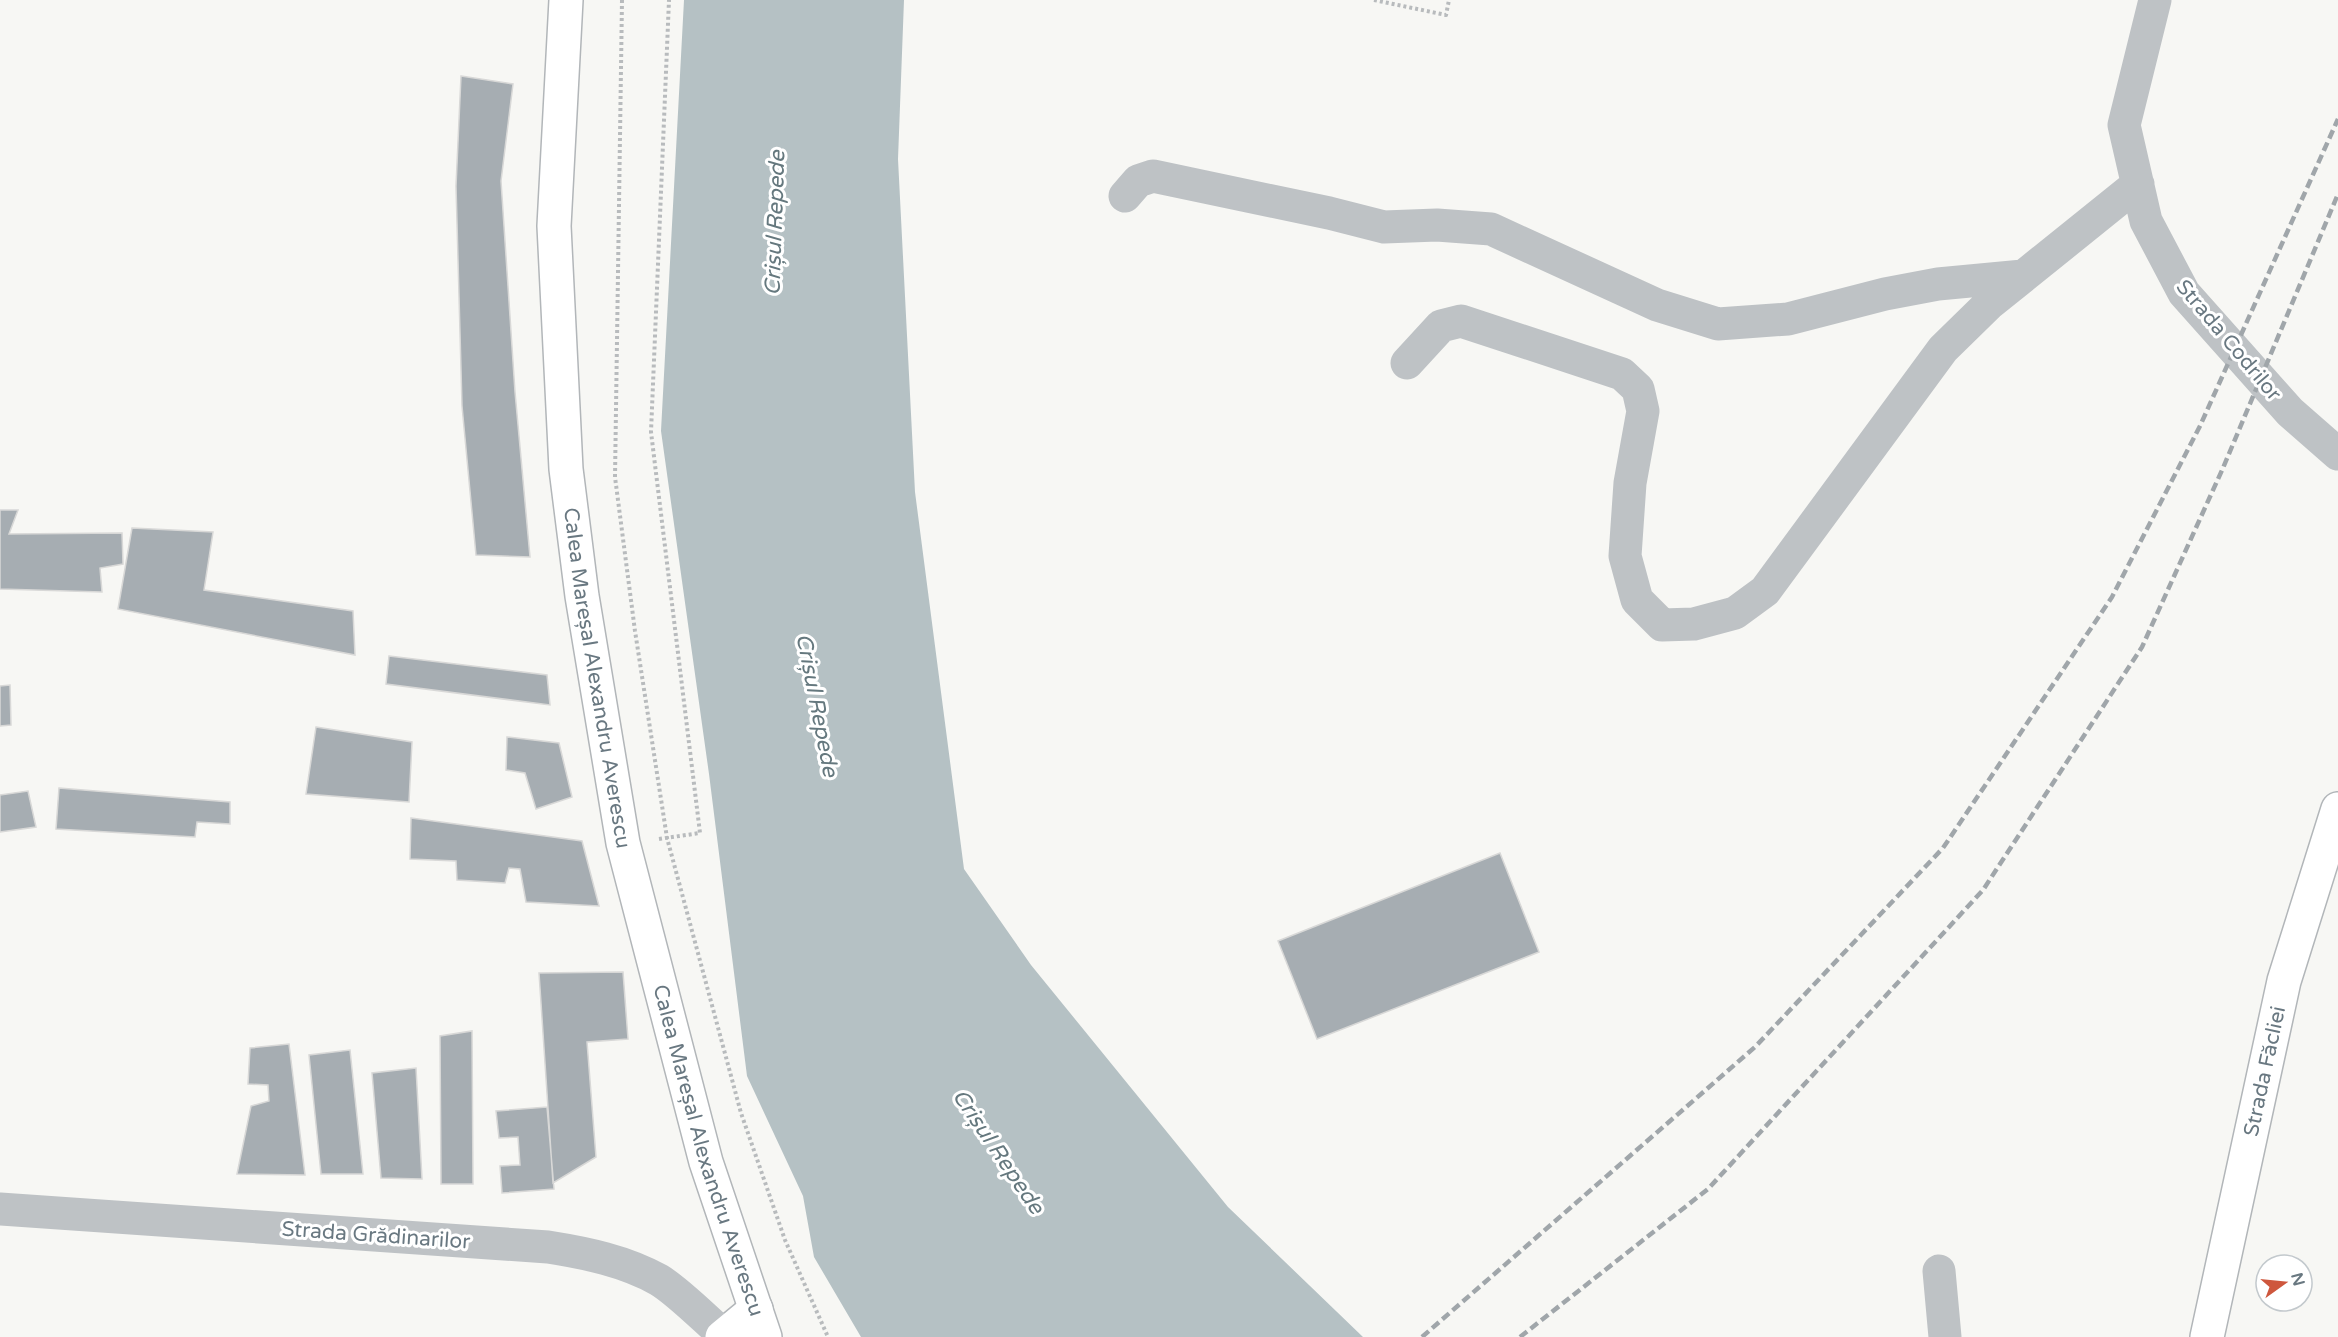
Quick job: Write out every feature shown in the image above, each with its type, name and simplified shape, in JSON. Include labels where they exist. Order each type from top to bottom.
[{"type":"main road","name":"Calea Mareșal Alexandru Averescu","points":[[566,0],[554,226],[566,469],[582,596],[623,843],[706,1162],[760,1323]]},
{"type":"main road","name":"Strada Făcliei","points":[[2207,1337],[2284,981],[2338,809]]},
{"type":"main road","points":[[724,1336],[760,1323]]},
{"type":"street","name":"Strada Codrilor","points":[[2155,0],[2124,124],[2146,221],[2184,293],[2290,412],[2338,454]]},
{"type":"street","points":[[1125,196],[1138,181],[1153,176],[1329,213],[1384,227],[1437,225],[1491,229],[1657,305],[1718,324],[1788,319],[1885,294],[1938,284],[2024,276]]},
{"type":"street","points":[[1407,363],[1441,326],[1461,321],[1622,374],[1638,389],[1643,411],[1630,483],[1624,556],[1637,600],[1662,625],[1694,624],[1735,613],[1765,591],[1943,349],[1989,304],[2138,184]]},
{"type":"street","name":"Strada Grădinarilor","points":[[0,1209],[548,1247],[593,1255],[636,1269],[661,1281],[724,1336]]},
{"type":"street","points":[[1940,1271],[1945,1337]]},
{"type":"path","points":[[622,0],[615,477],[634,631],[667,838],[741,1113],[785,1240],[828,1337]]},
{"type":"path","points":[[669,0],[651,432],[700,833]]},
{"type":"path","points":[[1374,0],[1446,15],[1449,0]]},
{"type":"water","name":"Crișul Repede","points":[[684,0],[904,0],[898,159],[915,492],[964,869],[1031,965],[1228,1207],[1363,1337],[861,1337],[814,1257],[803,1196],[747,1076],[709,774],[661,431]]},
{"type":"building","points":[[461,76],[513,84],[501,181],[515,392],[530,557],[476,555],[462,406],[456,186]]},
{"type":"building","points":[[0,510],[18,510],[9,534],[122,533],[123,564],[100,568],[102,592],[0,589]]},
{"type":"building","points":[[132,528],[213,532],[204,590],[353,611],[355,655],[118,609]]},
{"type":"building","points":[[389,656],[547,675],[550,705],[386,684]]},
{"type":"building","points":[[10,685],[11,725],[0,726],[0,686]]},
{"type":"building","points":[[316,727],[412,742],[409,802],[306,794]]},
{"type":"building","points":[[507,737],[559,743],[572,797],[536,809],[525,773],[506,770]]},
{"type":"building","points":[[59,788],[230,802],[230,824],[197,822],[195,837],[56,829]]},
{"type":"building","points":[[28,791],[36,827],[0,832],[0,795]]},
{"type":"building","points":[[411,818],[582,841],[599,906],[526,902],[520,869],[509,868],[505,883],[457,880],[456,861],[410,859]]},
{"type":"building","points":[[1500,853],[1539,952],[1317,1039],[1278,941]]},
{"type":"building","points":[[623,972],[628,1039],[587,1042],[596,1157],[553,1183],[539,973]]},
{"type":"building","points":[[472,1031],[473,1184],[441,1184],[440,1036]]},
{"type":"building","points":[[289,1044],[305,1175],[237,1174],[251,1106],[269,1101],[268,1085],[248,1084],[250,1048]]},
{"type":"building","points":[[350,1050],[363,1174],[321,1174],[309,1055]]},
{"type":"building","points":[[416,1068],[422,1179],[381,1178],[372,1073]]},
{"type":"building","points":[[547,1107],[554,1189],[502,1193],[500,1166],[520,1165],[518,1137],[499,1138],[496,1111]]},
{"type":"railway","points":[[1422,1337],[1755,1047],[1943,848],[2112,597],[2200,426],[2338,119]]},
{"type":"railway","points":[[1520,1337],[1708,1189],[1983,890],[2142,647],[2223,468],[2338,194]]}]
